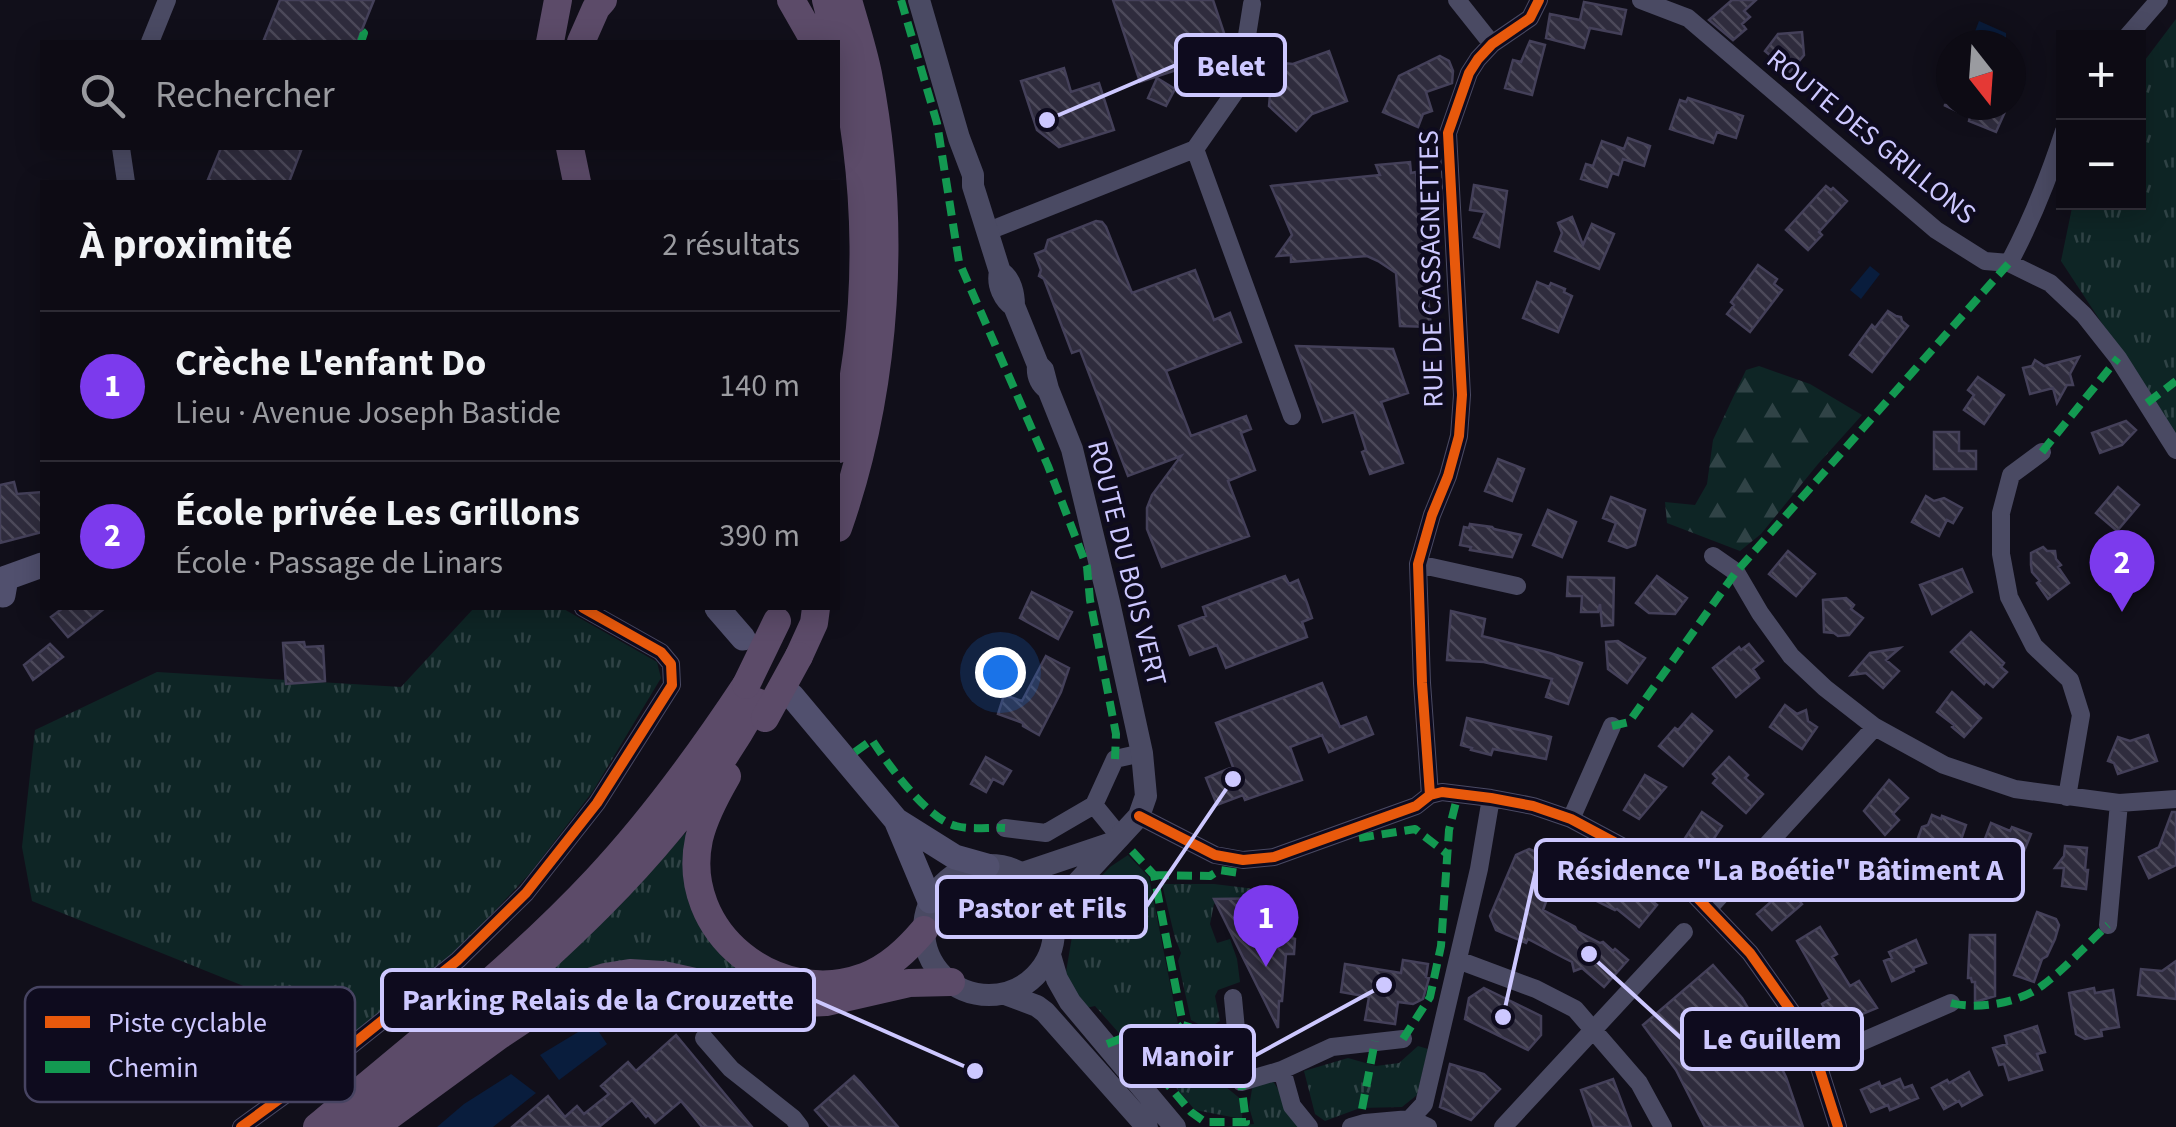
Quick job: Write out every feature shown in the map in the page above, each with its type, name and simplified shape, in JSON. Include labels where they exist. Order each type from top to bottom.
[{"type":"highway","points":[[550,40],[558,0]]},
{"type":"highway","points":[[582,40],[603,0]]},
{"type":"highway","points":[[791,0],[814,40]]},
{"type":"highway","points":[[826,0],[836,40]]},
{"type":"highway","points":[[840,521],[865,431],[880,328],[886,235],[876,120],[848,0]]},
{"type":"highway","points":[[840,58],[856,138],[862,196],[863,286],[858,342],[840,438]]},
{"type":"highway","points":[[840,130],[850,187],[854,248],[840,386]]},
{"type":"highway","points":[[570,150],[577,180]]},
{"type":"highway","points":[[804,610],[788,632],[699,838],[697,867],[706,911],[716,930],[754,966],[778,977],[818,984],[868,975],[899,957],[924,930]]},
{"type":"highway","points":[[348,1127],[552,952],[636,866],[700,789],[741,731],[788,632],[814,622],[816,610]]},
{"type":"highway","points":[[355,1095],[503,970],[596,880],[670,795],[713,735],[756,702]]},
{"type":"highway","points":[[374,1127],[545,1005],[605,977],[663,975],[807,1003],[909,983],[951,982]]},
{"type":"highway","points":[[317,1127],[347,1102]]},
{"type":"main road","points":[[1,595],[6,578],[40,566]]},
{"type":"main road","points":[[719,610],[743,638]]},
{"type":"main road","points":[[792,696],[896,820],[930,901]]},
{"type":"main road","points":[[896,820],[955,857],[987,866]]},
{"type":"street","points":[[151,40],[167,0]]},
{"type":"street","points":[[919,0],[959,138],[959,150],[986,232],[1195,149],[1239,86],[1252,4]]},
{"type":"street","points":[[1457,0],[1492,44]]},
{"type":"street","name":"RUE DE CASSAGNETTES","points":[[1430,795],[1418,564],[1459,436],[1462,395],[1448,133],[1478,58],[1530,18],[1539,0]]},
{"type":"street","name":"ROUTE DES GRILLONS","points":[[1641,0],[1688,18],[1936,230],[1985,261],[2010,263],[2050,283],[2084,315],[2118,358],[2176,450]]},
{"type":"street","points":[[2133,30],[2159,0]]},
{"type":"street","points":[[1195,149],[1292,416]]},
{"type":"street","points":[[121,150],[126,180]]},
{"type":"street","points":[[2010,263],[2029,227],[2056,155]]},
{"type":"street","name":"ROUTE DU BOIS VERT","points":[[986,232],[1000,272],[998,280],[1007,301],[1014,306],[1038,365],[1037,372],[1072,449],[1142,753],[1146,796],[1140,816]]},
{"type":"street","points":[[2042,452],[2012,475],[2001,513],[2001,554],[2009,597],[2034,646],[2070,680],[2080,714],[2067,797]]},
{"type":"street","points":[[1713,556],[1736,572],[1792,656],[1825,688],[1875,727],[1944,765],[2014,790],[2120,803],[2176,799]]},
{"type":"street","points":[[1418,564],[1517,586]]},
{"type":"street","points":[[355,1042],[458,960],[526,892],[597,803],[672,685],[671,664],[661,652],[587,610]]},
{"type":"street","points":[[1571,819],[1612,726]]},
{"type":"street","points":[[1708,910],[1875,727]]},
{"type":"street","points":[[1005,828],[1046,834],[1094,805],[1115,759],[1142,753]]},
{"type":"street","points":[[1053,918],[1070,891],[1140,816],[1215,856],[1242,860],[1274,857],[1416,806],[1430,795],[1442,792],[1533,806],[1571,819],[1642,857],[1688,888],[1750,953],[1791,1011],[1817,1061],[1838,1127]]},
{"type":"street","points":[[1351,1127],[1365,1123],[1419,1123],[1480,869],[1492,798]]},
{"type":"street","points":[[2108,924],[2120,803]]},
{"type":"street","points":[[1094,805],[1118,840]]},
{"type":"street","points":[[1023,873],[1118,840]]},
{"type":"street","points":[[1005,994],[1038,975],[1050,955],[1053,918],[1040,889],[1023,873],[987,866],[967,869],[953,876],[930,901],[924,930],[931,958],[951,982],[974,994],[1005,994],[1037,1006],[1147,1127]]},
{"type":"street","points":[[1503,1127],[1684,932]]},
{"type":"street","points":[[1050,955],[1070,1002],[1175,1127]]},
{"type":"street","points":[[1458,960],[1536,989],[1575,1009],[1639,1083],[1663,1127]]},
{"type":"street","points":[[1233,998],[1241,1082],[1282,1070],[1332,1046],[1404,1039]]},
{"type":"street","points":[[1817,1061],[1951,1003]]},
{"type":"street","points":[[704,1038],[731,1070],[800,1127]]},
{"type":"street","points":[[1282,1070],[1292,1106],[1309,1127]]},
{"type":"street","points":[[241,1127],[275,1102]]},
{"type":"green space","points":[[2176,19],[2176,436],[2061,261],[2072,210],[2146,210],[2146,59]]},
{"type":"green space","points":[[1759,366],[1810,384],[1862,415],[1761,534],[1740,551],[1667,523],[1665,502],[1695,505],[1707,484],[1713,440],[1746,370]]},
{"type":"green space","points":[[472,610],[566,610],[657,662],[661,678],[593,791],[531,872],[461,947],[356,1031],[355,987],[246,987],[32,901],[22,847],[35,730],[157,672],[401,687]]},
{"type":"green space","points":[[688,830],[688,870],[769,985],[671,967],[508,1015],[505,1011],[623,902]]},
{"type":"green space","points":[[1128,855],[1149,877],[1178,1024],[1153,1053],[1118,1032],[1095,1006],[1086,1008],[1065,978],[1078,901],[1110,867]]},
{"type":"green space","points":[[1162,884],[1255,889],[1247,905],[1214,904],[1210,924],[1217,943],[1230,939],[1240,982],[1218,990],[1215,996],[1220,1021],[1207,1029],[1191,1020],[1178,961],[1181,953]]},
{"type":"green space","points":[[1190,1031],[1213,1039],[1226,1087],[1243,1101],[1242,1119],[1195,1110],[1167,1077],[1158,1060]]},
{"type":"green space","points":[[1418,1046],[1428,1049],[1417,1095],[1402,1107],[1360,1108],[1325,1121],[1315,1114],[1304,1071],[1348,1058],[1376,1066],[1399,1063]]},
{"type":"green space","points":[[1273,1081],[1299,1127],[1225,1127],[1254,1124],[1249,1107],[1253,1083]]},
{"type":"water","points":[[1979,21],[1999,30],[1976,30]]},
{"type":"water","points":[[1870,266],[1880,274],[1861,299],[1850,290]]},
{"type":"water","points":[[593,1023],[607,1044],[559,1080],[540,1055]]},
{"type":"water","points":[[511,1074],[536,1093],[493,1127],[437,1127],[464,1104]]},
{"type":"building","points":[[280,0],[374,0],[358,40],[264,40]]},
{"type":"building","points":[[1113,0],[1213,0],[1226,39],[1193,50],[1198,63],[1140,82]]},
{"type":"building","points":[[1732,0],[1756,0],[1744,11],[1750,17],[1742,24],[1746,29],[1733,40],[1709,20]]},
{"type":"building","points":[[1584,2],[1626,10],[1621,34],[1590,28],[1584,48],[1546,38],[1550,14],[1580,20]]},
{"type":"building","points":[[1802,32],[1804,55],[1790,72],[1765,51],[1778,34]]},
{"type":"building","points":[[1530,41],[1545,45],[1532,95],[1505,88],[1513,60],[1521,62]]},
{"type":"building","points":[[1329,51],[1347,101],[1312,114],[1296,131],[1269,106],[1273,62],[1293,64]]},
{"type":"building","points":[[1440,56],[1449,61],[1452,83],[1426,92],[1432,111],[1423,114],[1418,127],[1383,112],[1399,76]]},
{"type":"building","points":[[1064,68],[1071,92],[1099,83],[1114,130],[1059,147],[1037,130],[1021,81]]},
{"type":"building","points":[[1157,78],[1175,89],[1166,106],[1148,98]]},
{"type":"building","points":[[1688,98],[1743,116],[1736,138],[1717,132],[1713,143],[1670,129],[1680,100],[1686,102]]},
{"type":"building","points":[[1969,120],[2001,120],[1996,132]]},
{"type":"building","points":[[1628,138],[1650,146],[1644,166],[1623,159],[1618,175],[1612,173],[1607,187],[1581,179],[1586,164],[1593,166],[1602,141],[1624,149]]},
{"type":"building","points":[[220,150],[301,150],[290,180],[208,180]]},
{"type":"building","points":[[1410,162],[1411,173],[1416,172],[1431,327],[1400,326],[1396,273],[1378,261],[1367,256],[1291,262],[1291,255],[1277,256],[1292,235],[1271,186],[1380,175],[1376,165]]},
{"type":"building","points":[[1474,185],[1507,191],[1499,247],[1474,237],[1485,212],[1470,210]]},
{"type":"building","points":[[1826,186],[1847,201],[1808,250],[1786,230]]},
{"type":"building","points":[[1572,217],[1583,245],[1592,224],[1614,234],[1599,269],[1555,251],[1562,233],[1558,223]]},
{"type":"building","points":[[1096,221],[1106,227],[1132,293],[1195,270],[1214,320],[1230,313],[1241,342],[1166,371],[1191,436],[1246,416],[1251,429],[1241,433],[1255,470],[1228,481],[1249,536],[1162,567],[1147,529],[1147,508],[1181,456],[1128,476],[1080,350],[1072,353],[1044,279],[1039,276],[1041,270],[1035,254],[1045,250],[1048,240]]},
{"type":"building","points":[[1758,265],[1777,279],[1774,284],[1782,290],[1750,332],[1727,314],[1734,305],[1731,302]]},
{"type":"building","points":[[1537,282],[1549,287],[1551,283],[1572,296],[1558,332],[1523,318]]},
{"type":"building","points":[[1888,311],[1908,326],[1872,372],[1850,355]]},
{"type":"building","points":[[1296,346],[1393,349],[1408,393],[1381,402],[1403,463],[1370,474],[1354,412],[1323,422]]},
{"type":"building","points":[[2079,357],[2070,374],[2073,385],[2067,385],[2057,403],[2053,388],[2030,394],[2023,368],[2032,366],[2035,360],[2044,366]]},
{"type":"building","points":[[1978,377],[2004,395],[1984,424],[1964,410],[1974,395],[1968,390]]},
{"type":"building","points":[[2126,421],[2136,430],[2122,445],[2100,453],[2092,433]]},
{"type":"building","points":[[1934,432],[1959,432],[1959,451],[1976,451],[1976,469],[1934,469]]},
{"type":"building","points":[[1498,459],[1524,469],[1512,501],[1485,491]]},
{"type":"building","points":[[14,482],[17,494],[40,492],[40,533],[0,543],[0,485]]},
{"type":"building","points":[[2118,487],[2139,505],[2117,531],[2096,513]]},
{"type":"building","points":[[1926,496],[1934,501],[1944,498],[1962,508],[1953,523],[1947,520],[1939,536],[1912,522]]},
{"type":"building","points":[[1611,497],[1645,510],[1635,545],[1627,548],[1609,541],[1616,523],[1603,518]]},
{"type":"building","points":[[1548,510],[1576,522],[1562,557],[1533,545]]},
{"type":"building","points":[[1470,524],[1521,535],[1512,557],[1460,545],[1464,527],[1469,528]]},
{"type":"building","points":[[2043,547],[2055,551],[2061,565],[2058,567],[2069,583],[2048,599],[2031,565],[2031,553]]},
{"type":"building","points":[[1788,551],[1815,574],[1796,596],[1769,574]]},
{"type":"building","points":[[1962,569],[1972,592],[1932,614],[1920,585]]},
{"type":"building","points":[[1285,576],[1289,584],[1298,580],[1307,603],[1312,618],[1302,622],[1307,637],[1226,668],[1217,645],[1190,655],[1179,626],[1206,616],[1203,607]]},
{"type":"building","points":[[1657,576],[1687,598],[1675,614],[1649,613],[1636,603]]},
{"type":"building","points":[[1568,577],[1614,578],[1613,625],[1602,626],[1600,604],[1598,612],[1581,612],[1582,596],[1567,596]]},
{"type":"building","points":[[1032,592],[1072,612],[1058,639],[1020,618]]},
{"type":"building","points":[[1846,598],[1854,605],[1851,609],[1863,618],[1849,635],[1824,632],[1823,600]]},
{"type":"building","points":[[60,610],[102,610],[68,637],[51,617]]},
{"type":"building","points":[[1451,611],[1485,619],[1482,636],[1582,663],[1568,704],[1546,697],[1552,679],[1484,662],[1447,660]]},
{"type":"building","points":[[1971,632],[2004,663],[2001,667],[2007,672],[1993,687],[1986,681],[1984,684],[1951,652]]},
{"type":"building","points":[[1618,641],[1645,658],[1627,683],[1608,669],[1606,642]]},
{"type":"building","points":[[304,642],[305,647],[323,646],[325,681],[286,684],[283,643]]},
{"type":"building","points":[[50,644],[63,657],[33,680],[24,665]]},
{"type":"building","points":[[1749,644],[1763,661],[1753,669],[1759,678],[1736,697],[1713,668],[1739,647],[1741,650]]},
{"type":"building","points":[[1900,648],[1886,660],[1899,671],[1883,688],[1866,673],[1851,675],[1870,653]]},
{"type":"building","points":[[1046,656],[1069,668],[1039,735],[1023,723],[998,714],[1004,695],[1022,701]]},
{"type":"building","points":[[1322,683],[1340,727],[1366,717],[1373,734],[1329,752],[1322,735],[1290,747],[1302,780],[1245,800],[1243,795],[1217,805],[1206,778],[1233,767],[1216,723]]},
{"type":"building","points":[[1952,692],[1981,718],[1964,737],[1937,712]]},
{"type":"building","points":[[1785,705],[1797,714],[1806,710],[1808,721],[1817,727],[1802,749],[1770,727]]},
{"type":"building","points":[[1692,714],[1712,731],[1683,766],[1659,746]]},
{"type":"building","points":[[1467,718],[1551,737],[1546,759],[1493,749],[1491,755],[1461,745]]},
{"type":"building","points":[[2148,735],[2157,761],[2118,774],[2114,763],[2108,761],[2118,737],[2130,741]]},
{"type":"building","points":[[986,757],[1011,771],[1003,784],[993,779],[986,792],[971,784]]},
{"type":"building","points":[[1729,757],[1763,794],[1746,813],[1713,783],[1717,778],[1713,774]]},
{"type":"building","points":[[1645,775],[1666,787],[1639,819],[1624,810]]},
{"type":"building","points":[[1889,780],[1908,798],[1893,814],[1899,820],[1885,835],[1864,811]]},
{"type":"building","points":[[1702,812],[1722,826],[1700,860],[1680,846]]},
{"type":"building","points":[[2172,812],[2176,812],[2176,865],[2149,878],[2139,857],[2159,847]]},
{"type":"building","points":[[1932,815],[1966,825],[1959,846],[1944,841],[1937,860],[1913,852],[1922,827],[1928,825]]},
{"type":"building","points":[[1991,823],[2031,834],[2021,859],[1983,844]]},
{"type":"building","points":[[2065,846],[2087,848],[2086,889],[2062,886],[2064,868],[2055,868],[2064,856]]},
{"type":"building","points":[[1529,849],[1582,871],[1586,863],[1621,877],[1657,905],[1639,927],[1617,909],[1554,880],[1543,910],[1628,960],[1604,987],[1582,968],[1574,971],[1572,962],[1528,939],[1526,943],[1496,930],[1490,916],[1516,855]]},
{"type":"building","points":[[1788,887],[1802,904],[1772,930],[1757,914]]},
{"type":"building","points":[[1283,898],[1282,912],[1294,913],[1295,939],[1294,954],[1286,954],[1278,1028],[1214,899]]},
{"type":"building","points":[[2037,912],[2056,919],[2059,925],[2034,982],[2014,975]]},
{"type":"building","points":[[1820,927],[1850,986],[1859,981],[1877,1008],[1838,1024],[1832,1022],[1822,1004],[1830,999],[1797,941]]},
{"type":"building","points":[[1970,935],[1995,935],[1995,996],[1975,1002],[1975,982],[1968,978]]},
{"type":"building","points":[[1916,940],[1926,963],[1892,981],[1884,961],[1892,958],[1889,952]]},
{"type":"building","points":[[1403,960],[1428,964],[1423,999],[1413,1004],[1398,1002],[1395,1024],[1365,1020],[1369,997],[1341,992],[1345,964],[1401,973]]},
{"type":"building","points":[[2176,961],[2176,999],[2138,995],[2141,969],[2162,971]]},
{"type":"building","points":[[1713,965],[1742,998],[1769,1043],[1786,1077],[1803,1127],[1705,1127],[1676,1070],[1643,1025]]},
{"type":"building","points":[[1484,988],[1541,1016],[1541,1035],[1528,1050],[1465,1019],[1469,998]]},
{"type":"building","points":[[2094,988],[2095,993],[2113,990],[2119,1027],[2101,1030],[2102,1036],[2085,1039],[2076,1034],[2069,993]]},
{"type":"building","points":[[2037,1026],[2045,1052],[2037,1054],[2042,1070],[2009,1080],[1993,1048],[2007,1044],[2005,1036]]},
{"type":"building","points":[[676,1035],[752,1127],[702,1127],[681,1101],[655,1123],[632,1100],[599,1127],[512,1127],[548,1096],[565,1117],[577,1106],[584,1114],[609,1094],[601,1086],[628,1062],[636,1071]]},
{"type":"building","points":[[1450,1064],[1484,1074],[1500,1089],[1471,1120],[1440,1107]]},
{"type":"building","points":[[1969,1072],[1982,1095],[1962,1106],[1959,1101],[1944,1109],[1932,1088]]},
{"type":"building","points":[[854,1076],[898,1127],[830,1127],[815,1110]]},
{"type":"building","points":[[1613,1079],[1631,1127],[1594,1127],[1581,1090]]},
{"type":"building","points":[[1900,1079],[1904,1088],[1912,1085],[1918,1098],[1890,1110],[1888,1105],[1871,1112],[1861,1090]]},
{"type":"marked path","points":[[901,0],[937,123],[959,262],[1048,466],[1087,567],[1116,734],[1115,759]]},
{"type":"marked path","points":[[362,31],[362,40]]},
{"type":"marked path","points":[[1612,726],[1629,722],[1736,572],[2009,263]]},
{"type":"marked path","points":[[2042,452],[2118,358]]},
{"type":"marked path","points":[[2147,403],[2176,381]]},
{"type":"marked path","points":[[855,752],[872,740],[909,789],[945,822],[968,828],[1005,828]]},
{"type":"marked path","points":[[1403,1039],[1430,997],[1441,946],[1449,830],[1458,794]]},
{"type":"marked path","points":[[1359,838],[1415,829],[1446,853]]},
{"type":"marked path","points":[[1132,851],[1154,875],[1183,1025]]},
{"type":"marked path","points":[[1154,875],[1210,876],[1220,870],[1240,873]]},
{"type":"marked path","points":[[1951,1003],[1998,1003],[2034,991],[2108,925]]},
{"type":"marked path","points":[[1183,1025],[1237,1043]]},
{"type":"marked path","points":[[1146,1059],[1183,1025]]},
{"type":"marked path","points":[[1107,1044],[1120,1039],[1146,1059],[1191,1112],[1205,1122],[1246,1122],[1241,1082]]},
{"type":"marked path","points":[[1362,1109],[1375,1041]]},
{"type":"cycle path","points":[[1430,795],[1418,564],[1459,436],[1462,395],[1448,133],[1469,73],[1478,59],[1492,44],[1530,18],[1539,0]]},
{"type":"cycle path","points":[[355,1042],[458,960],[526,893],[597,803],[672,685],[671,664],[661,652],[587,610]]},
{"type":"cycle path","points":[[1139,816],[1215,855],[1243,860],[1274,857],[1416,806],[1430,795],[1442,792],[1533,806],[1571,819],[1642,857],[1688,888],[1750,953],[1791,1011],[1817,1061],[1838,1127]]},
{"type":"cycle path","points":[[241,1127],[275,1102]]},
{"type":"place","name":"Belet","points":[[1047,120]]},
{"type":"place","name":"École privée Les Grillons","points":[[2122,612]]},
{"type":"place","name":"Pastor et Fils","points":[[1233,779]]},
{"type":"place","name":"Le Guillem","points":[[1589,954]]},
{"type":"place","name":"Crèche L'enfant Do","points":[[1266,967]]},
{"type":"place","name":"Manoir","points":[[1384,985]]},
{"type":"place","name":"Résidence \"La Boétie\" Bâtiment A","points":[[1503,1017]]},
{"type":"place","name":"Parking Relais de la Crouzette","points":[[975,1071]]}]
